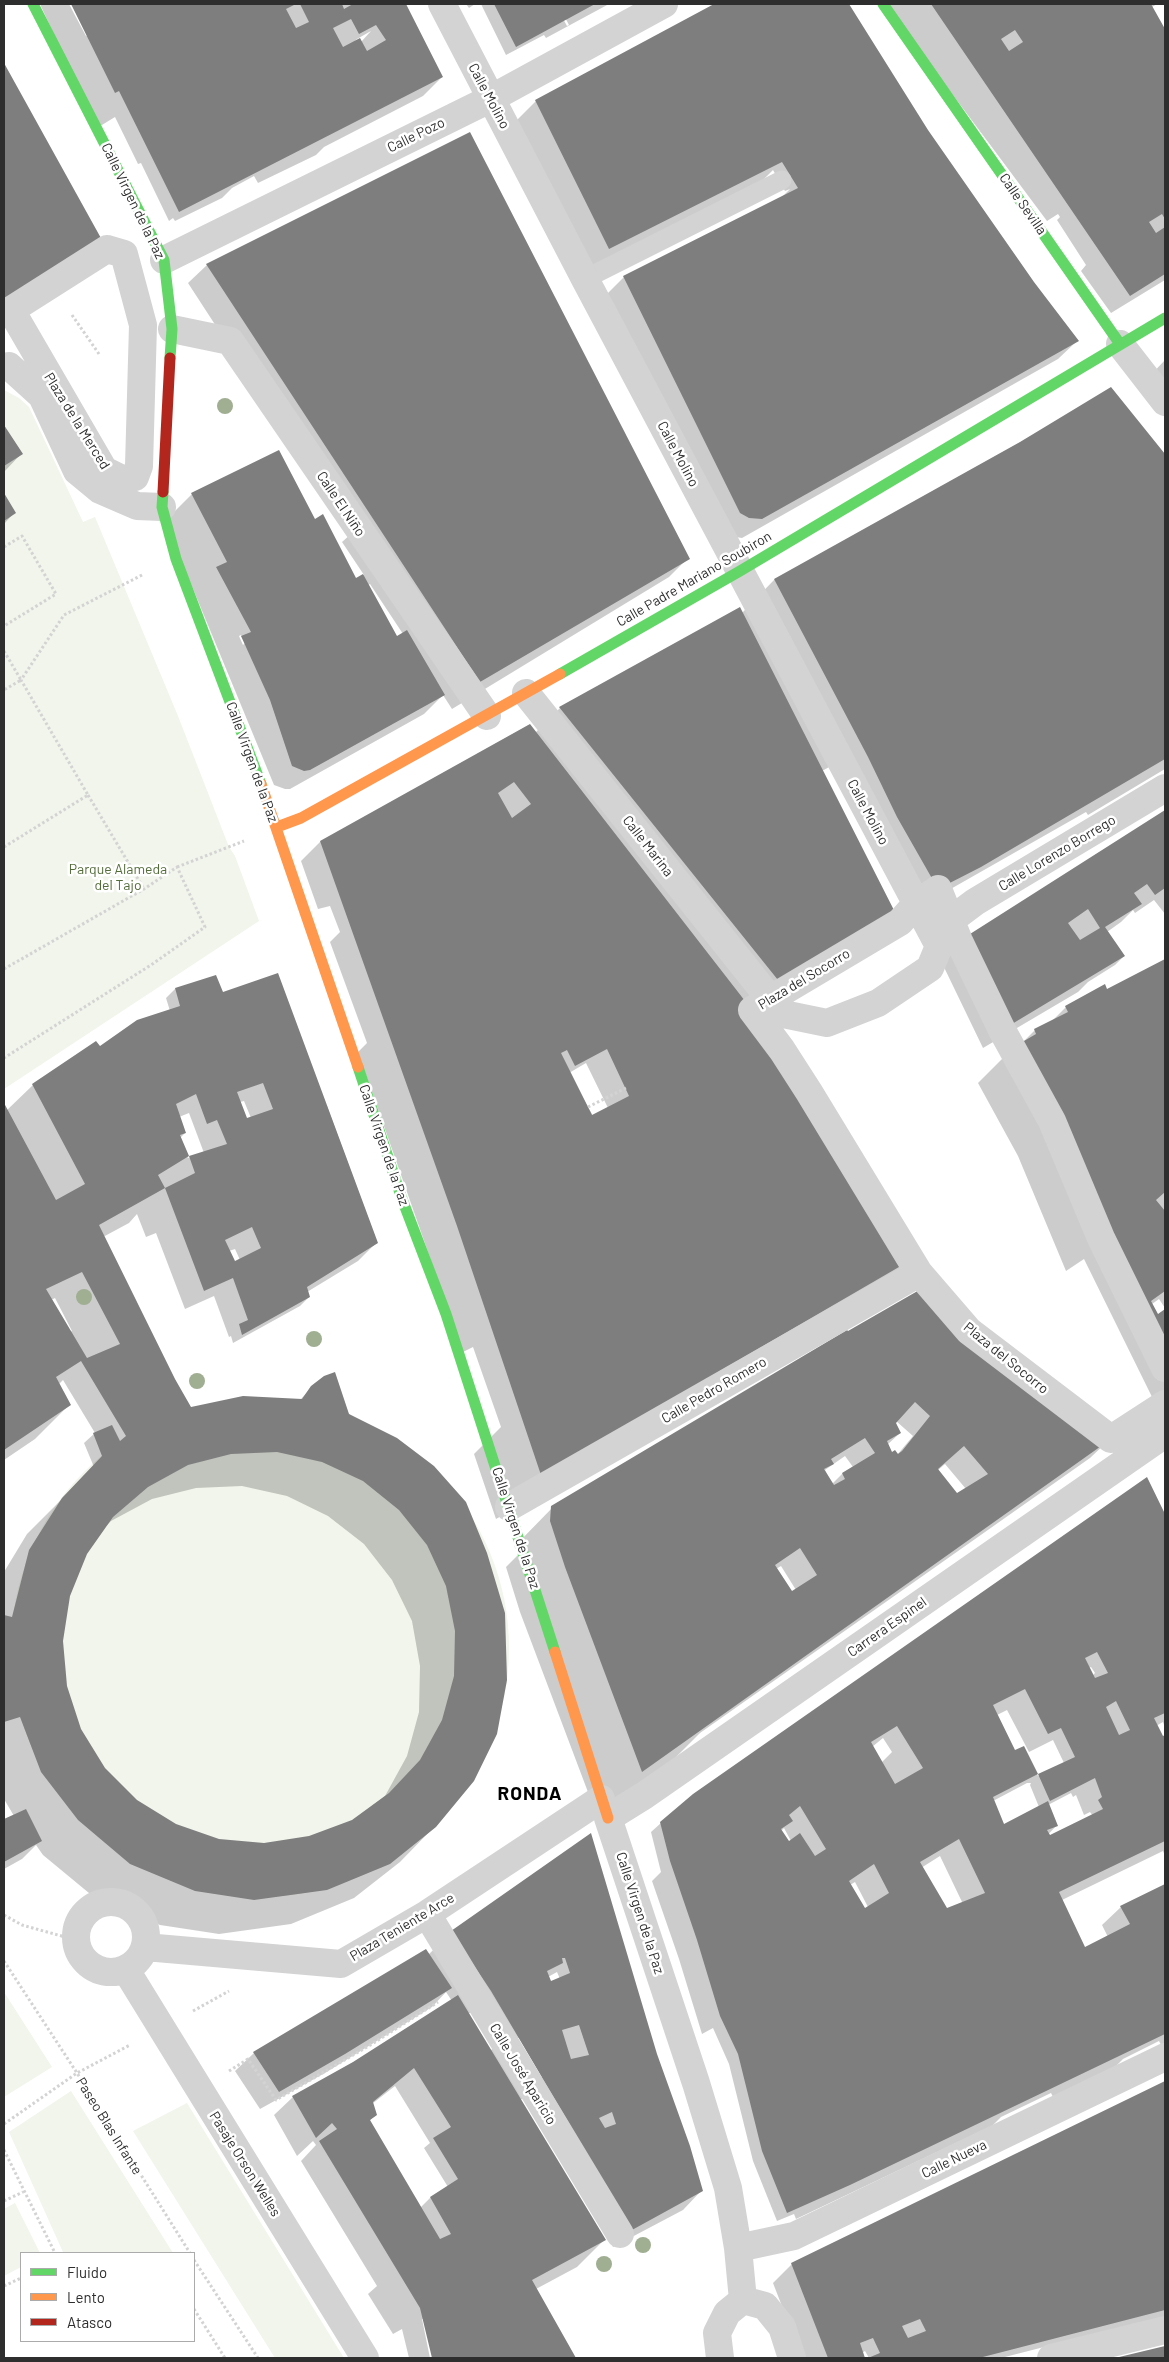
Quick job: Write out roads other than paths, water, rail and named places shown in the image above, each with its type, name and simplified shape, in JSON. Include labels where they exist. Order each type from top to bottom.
[{"type":"street","name":"Calle Virgen de la Paz","points":[[33,4],[164,260],[172,329],[162,506],[176,559],[277,827],[402,1199],[446,1314],[605,1808],[622,1853],[648,1943],[711,2131],[728,2188],[738,2248],[743,2300]]},
{"type":"street","name":"Calle Molino","points":[[442,4],[490,99],[939,946],[930,968],[878,1003],[827,1023],[788,1015],[779,1010],[769,999]]},
{"type":"street","name":"Calle Pozo","points":[[164,260],[490,99],[664,4]]},
{"type":"street","name":"Calle Sevilla","points":[[883,4],[1120,344],[1165,402]]},
{"type":"street","name":"Plaza de la Merced","points":[[107,249],[124,254],[143,325],[139,466],[135,477],[124,480],[104,470],[12,310],[107,249]]},
{"type":"street","name":"Calle Padre Mariano Soubiron","points":[[277,827],[301,818],[487,716],[740,571],[1165,318]]},
{"type":"street","name":"Calle El Niño","points":[[172,329],[230,341],[487,716]]},
{"type":"street","points":[[4,367],[9,366],[42,396],[77,471],[100,490],[137,506],[162,506]]},
{"type":"street","name":"Calle Marina","points":[[526,693],[769,999]]},
{"type":"street","name":"Calle Lorenzo Borrego","points":[[951,920],[975,902],[1165,788]]},
{"type":"street","name":"Plaza del Socorro","points":[[1162,1425],[1111,1439],[968,1331],[919,1273],[800,1078],[752,1010],[900,922],[916,904],[938,890],[959,941],[1002,1030],[1052,1122],[1101,1238],[1165,1368]]},
{"type":"street","name":"Calle Pedro Romero","points":[[509,1507],[919,1273]]},
{"type":"street","name":"Carrera Espinel","points":[[605,1808],[645,1795],[1162,1425]]},
{"type":"street","name":"Plaza Teniente Arce","points":[[145,1947],[341,1964],[605,1808]]},
{"type":"street","points":[[115,1902],[137,1913],[143,1923],[146,1935],[145,1947],[138,1960],[126,1970],[104,1972],[93,1968],[78,1951],[76,1940],[77,1928],[82,1917],[91,1908],[115,1902]]},
{"type":"street","name":"Calle José Aparicio","points":[[427,1914],[620,2234]]},
{"type":"street","name":"Pasaje Orson Welles","points":[[126,1970],[365,2358]]},
{"type":"street","name":"Calle Nueva","points":[[738,2248],[794,2236],[1165,2057]]},
{"type":"street","points":[[720,2358],[717,2333],[727,2313],[743,2300],[766,2306],[782,2327],[792,2358]]},
{"type":"street","points":[[1051,2358],[1165,2330]]},
{"type":"lane","points":[[585,279],[782,180]]},
{"type":"district","name":"RONDA","points":[[530,1794]]},
{"type":"park label","name":"Parque Alameda del Tajo","points":[[118,878]]}]
